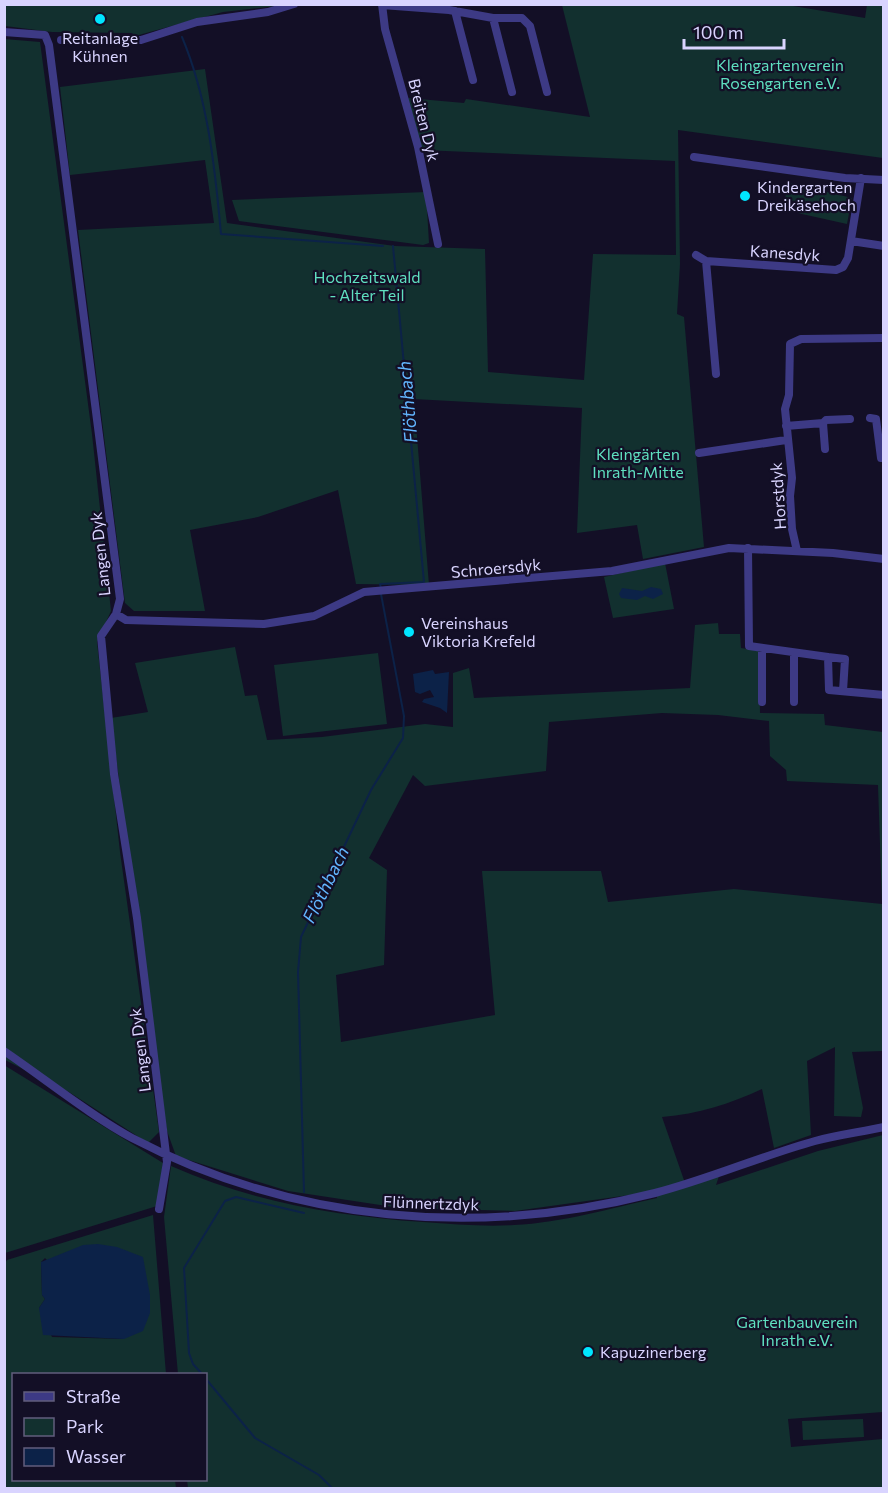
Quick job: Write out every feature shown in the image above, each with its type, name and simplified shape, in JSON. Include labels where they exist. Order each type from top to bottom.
[{"type":"street","points":[[61,40],[141,40],[197,22],[268,12],[294,4]]},
{"type":"street","points":[[382,5],[452,8],[493,18],[522,18],[530,26],[547,92]]},
{"type":"street","name":"Breiten Dyk","points":[[382,5],[385,28],[418,147],[438,244]]},
{"type":"street","points":[[452,8],[473,80]]},
{"type":"street","points":[[493,18],[512,92]]},
{"type":"street","name":"Langen Dyk","points":[[4,32],[45,35],[50,57],[120,599],[116,614],[101,636],[111,739],[166,1155],[159,1209]]},
{"type":"street","points":[[694,157],[845,178],[884,180]]},
{"type":"street","name":"Kanesdyk","points":[[696,255],[706,261],[836,270],[843,267],[848,258],[861,178]]},
{"type":"street","points":[[851,241],[884,246]]},
{"type":"street","points":[[706,261],[716,374]]},
{"type":"street","name":"Horstdyk","points":[[797,551],[792,529],[792,478],[786,440],[790,344],[801,339],[884,338]]},
{"type":"street","points":[[870,418],[876,419],[883,458]]},
{"type":"street","points":[[786,426],[850,419]]},
{"type":"street","points":[[824,423],[825,450]]},
{"type":"street","name":"Horstdyk","points":[[699,453],[786,440]]},
{"type":"street","name":"Schroersdyk","points":[[116,614],[126,620],[264,624],[314,616],[364,592],[612,571],[729,548],[797,551],[884,559]]},
{"type":"street","points":[[748,548],[749,646],[845,659],[843,691]]},
{"type":"street","points":[[762,649],[762,702]]},
{"type":"street","points":[[794,653],[794,702]]},
{"type":"street","points":[[828,657],[829,690],[884,695]]},
{"type":"street","name":"Flünnertzdyk","points":[[4,1052],[129,1136],[166,1155],[255,1188],[313,1204],[399,1216],[476,1219],[537,1215],[637,1197],[816,1141],[884,1127]]},
{"type":"green space","name":"Reitanlage Kühnen","points":[[277,4],[277,6],[223,12],[135,36],[132,33],[52,32],[5,26],[4,5]]},
{"type":"green space","points":[[562,5],[787,5],[865,18],[867,5],[883,5],[883,158],[678,130],[680,264],[677,314],[684,317],[704,547],[643,559],[637,525],[577,533],[582,408],[414,399],[429,585],[356,584],[338,490],[258,517],[190,530],[205,611],[134,611],[125,603],[78,230],[214,223],[205,160],[70,175],[60,87],[205,69],[227,223],[395,246],[485,249],[488,372],[584,380],[593,254],[676,255],[675,161],[422,150],[408,98],[464,103],[466,99],[590,117]]},
{"type":"green space","points":[[4,39],[40,42],[92,434],[111,611],[97,642],[120,852],[159,1132],[148,1143],[69,1092],[5,1060]]},
{"type":"green space","points":[[787,182],[852,198],[847,224],[784,210]]},
{"type":"green space","points":[[426,192],[429,243],[423,245],[239,221],[232,200]]},
{"type":"green space","points":[[665,563],[674,609],[613,618],[604,577]]},
{"type":"green space","points":[[718,623],[719,634],[740,634],[741,648],[759,651],[760,713],[824,714],[825,725],[883,732],[883,1051],[852,1052],[863,1108],[861,1117],[834,1116],[835,1047],[807,1061],[811,1135],[774,1148],[762,1089],[714,1108],[662,1117],[685,1183],[658,1191],[515,1211],[400,1208],[288,1191],[176,1156],[167,1131],[155,1055],[111,718],[148,712],[135,663],[235,647],[245,696],[257,695],[267,740],[322,737],[425,724],[453,727],[453,673],[469,668],[474,698],[690,688],[695,625]],"holes":[[[662,713],[718,715],[769,721],[770,756],[786,770],[787,781],[878,785],[882,904],[734,889],[608,902],[601,871],[482,871],[495,1015],[341,1042],[336,975],[384,965],[387,870],[369,858],[413,775],[425,786],[546,771],[549,722]]]},
{"type":"green space","points":[[378,653],[387,724],[283,736],[274,665]]},
{"type":"green space","points":[[4,1065],[163,1163],[157,1206],[5,1253]]},
{"type":"green space","name":"Gartenbauverein Inrath e.V.","points":[[883,1135],[883,1412],[788,1419],[791,1447],[883,1439],[883,1488],[188,1488],[187,1481],[207,1481],[207,1373],[178,1373],[164,1217],[171,1166],[263,1198],[326,1211],[423,1222],[503,1226],[568,1218],[657,1198],[657,1193],[719,1176],[716,1185],[818,1151]]},
{"type":"green space","points":[[153,1215],[166,1373],[12,1373],[12,1481],[175,1481],[176,1488],[5,1488],[5,1263],[7,1260]],"holes":[[[45,1258],[124,1339],[52,1337],[39,1308],[45,1299],[42,1295],[41,1262]]]},
{"type":"green space","points":[[863,1419],[864,1437],[803,1440],[802,1421]]},
{"type":"water","points":[[651,587],[661,589],[663,594],[653,599],[645,596],[637,600],[621,598],[619,594],[622,588],[642,591]]},
{"type":"water","points":[[433,670],[435,674],[449,672],[447,713],[422,702],[424,699],[434,697],[430,690],[420,694],[415,692],[413,674]]},
{"type":"water","points":[[98,1244],[117,1247],[143,1257],[150,1295],[150,1313],[143,1331],[124,1339],[43,1335],[39,1308],[45,1299],[42,1295],[41,1262],[83,1245]]},
{"type":"waterway","name":"Flöthbach","points":[[182,37],[198,85],[209,134],[221,234],[383,246]]},
{"type":"waterway","name":"Flöthbach","points":[[381,588],[380,584],[424,582],[393,246]]},
{"type":"waterway","name":"Flöthbach","points":[[304,1192],[298,972],[301,937],[371,790],[403,738],[404,716],[381,594]]},
{"type":"waterway","name":"Flöthbach","points":[[201,1373],[193,1364],[189,1353],[184,1268],[225,1201],[236,1197],[304,1213]]},
{"type":"waterway","name":"Flöthbach","points":[[207,1380],[255,1438],[319,1475],[332,1488]]},
{"type":"place","name":"Reitanlage Kühnen","points":[[100,19]]},
{"type":"place","name":"Kindergarten Dreikäsehoch","points":[[745,196]]},
{"type":"place","name":"Vereinshaus Viktoria Krefeld","points":[[409,632]]},
{"type":"place","name":"Kapuzinerberg","points":[[588,1352]]},
{"type":"park label","name":"Kleingartenverein Rosengarten e.V.","points":[[780,74]]},
{"type":"park label","name":"Hochzeitswald - Alter Teil","points":[[367,286]]},
{"type":"park label","name":"Kleingärten Inrath-Mitte","points":[[638,463]]}]
